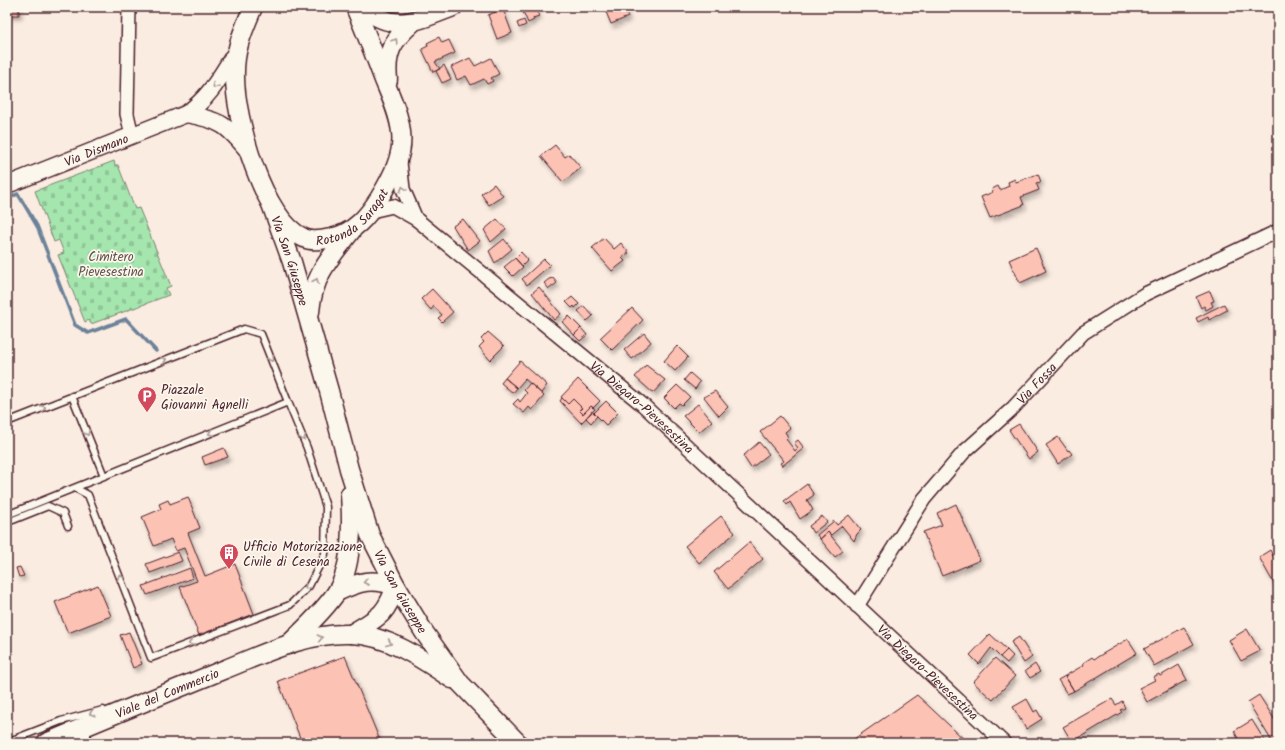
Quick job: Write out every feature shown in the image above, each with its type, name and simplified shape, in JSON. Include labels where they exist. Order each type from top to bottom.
[{"type":"main road","name":"Rotonda Saragat","points":[[253,7],[236,52],[236,95],[249,152],[271,204],[287,226],[304,238],[323,240],[336,237],[354,229],[371,211],[389,182],[399,158],[401,132],[389,92],[355,7]]},
{"type":"main road","points":[[364,7],[373,15],[382,20],[396,23],[412,23]]},
{"type":"main road","points":[[389,92],[387,70],[389,52],[400,33],[412,23],[453,7]]},
{"type":"main road","name":"Via San Giuseppe","points":[[271,204],[292,262],[309,319],[349,469],[370,535],[396,586],[424,632],[460,683],[518,743]]},
{"type":"main road","name":"Via San Giuseppe","points":[[309,319],[311,298],[315,282],[326,262],[354,229]]},
{"type":"main road","name":"Viale del Commercio","points":[[288,644],[326,607],[337,592],[345,571],[350,544],[351,515],[349,469]]},
{"type":"main road","name":"Viale del Commercio","points":[[337,592],[354,584],[372,580],[396,586],[390,604],[381,616],[351,634]]},
{"type":"main road","name":"Viale del Commercio","points":[[46,743],[157,696],[288,644],[323,637],[351,634],[374,637],[402,648],[460,683]]},
{"type":"street","points":[[129,7],[127,114],[132,135]]},
{"type":"street","name":"Via Dismano","points":[[7,185],[118,145],[132,135],[186,114],[201,104],[212,91],[236,52]]},
{"type":"street","points":[[186,114],[212,119],[221,123],[231,131],[249,152]]},
{"type":"street","name":"Via Diegaro-Pievesestina","points":[[399,158],[403,189],[416,219]]},
{"type":"street","name":"Via Diegaro-Pievesestina","points":[[371,211],[394,206],[416,219],[643,405],[1004,743]]},
{"type":"street","name":"Via Fossa","points":[[857,606],[924,499],[964,452],[1013,408],[1083,333],[1145,294],[1278,231]]},
{"type":"lane","points":[[7,422],[244,330],[261,334],[307,448],[326,507],[325,554],[309,586],[290,605],[151,658],[88,495],[74,488]]},
{"type":"lane","points":[[72,396],[104,476]]},
{"type":"lane","points":[[7,515],[288,402]]},
{"type":"lane","points":[[7,518],[13,520],[48,506],[63,513],[68,526]]},
{"type":"lane","points":[[98,729],[157,696]]},
{"type":"lane","points":[[7,742],[61,721],[157,696]]},
{"type":"lane","points":[[72,743],[92,732]]},
{"type":"green space","name":"Cimitero Pievesestina","points":[[114,161],[115,165],[118,165],[135,209],[139,208],[171,286],[166,288],[169,295],[91,324],[89,320],[85,322],[58,255],[64,253],[59,240],[54,242],[35,191]]},
{"type":"building","points":[[7,7],[19,7],[19,15],[7,15]]},
{"type":"building","points":[[521,7],[535,7],[539,16],[533,18],[534,20],[528,23]]},
{"type":"building","points":[[619,7],[624,7],[628,17],[611,24],[606,12]]},
{"type":"building","points":[[503,9],[512,33],[497,39],[488,15]]},
{"type":"building","points":[[524,20],[526,25],[519,28],[517,23]]},
{"type":"building","points":[[439,37],[442,43],[449,40],[455,53],[435,62],[440,69],[433,72],[422,49],[428,46],[427,43]]},
{"type":"building","points":[[470,58],[475,66],[491,58],[499,74],[491,78],[493,81],[487,84],[484,79],[471,85],[466,76],[457,80],[451,67]]},
{"type":"building","points":[[444,65],[451,79],[442,83],[436,71]]},
{"type":"building","points":[[555,145],[565,157],[569,154],[581,168],[563,182],[541,156]]},
{"type":"building","points":[[1038,174],[1041,182],[1036,183],[1039,190],[1021,197],[1024,205],[990,218],[981,197],[993,192],[992,189],[998,186],[1000,190],[1009,186],[1008,182],[1015,179],[1016,182]]},
{"type":"building","points":[[494,184],[503,196],[489,205],[481,194]]},
{"type":"building","points":[[463,219],[480,241],[468,250],[453,226]]},
{"type":"building","points":[[497,219],[506,229],[491,242],[484,230]]},
{"type":"building","points":[[604,238],[614,249],[621,243],[629,253],[622,258],[625,261],[612,271],[592,248]]},
{"type":"building","points":[[504,239],[512,249],[495,263],[489,251]]},
{"type":"building","points":[[1036,248],[1046,271],[1020,283],[1009,260]]},
{"type":"building","points":[[521,252],[528,260],[522,266],[515,258]]},
{"type":"building","points":[[515,258],[523,267],[513,276],[504,267]]},
{"type":"building","points":[[544,259],[550,265],[527,285],[522,279]]},
{"type":"building","points":[[553,278],[557,283],[549,289],[544,283]]},
{"type":"building","points":[[539,287],[561,314],[554,320],[532,293]]},
{"type":"building","points":[[432,289],[453,312],[442,322],[438,318],[442,315],[434,306],[431,310],[421,299]]},
{"type":"building","points":[[1210,291],[1214,301],[1211,302],[1213,306],[1206,310],[1204,306],[1201,308],[1196,297]]},
{"type":"building","points":[[572,297],[579,304],[575,308],[574,306],[572,308],[566,302]]},
{"type":"building","points":[[1224,304],[1227,310],[1209,320],[1208,317],[1198,322],[1196,318]]},
{"type":"building","points":[[584,306],[593,316],[587,321],[578,311]]},
{"type":"building","points":[[632,308],[643,320],[612,350],[600,338]]},
{"type":"building","points":[[569,316],[581,328],[574,335],[562,322]]},
{"type":"building","points":[[581,328],[587,335],[580,341],[574,335]]},
{"type":"building","points":[[488,332],[504,346],[490,360],[479,347],[484,342],[481,339]]},
{"type":"building","points":[[644,333],[651,342],[632,359],[624,350]]},
{"type":"building","points":[[677,346],[688,357],[675,371],[664,361]]},
{"type":"building","points":[[520,361],[547,385],[541,393],[525,379],[517,388],[505,378]]},
{"type":"building","points":[[646,365],[665,380],[653,393],[635,377]]},
{"type":"building","points":[[690,373],[700,382],[695,389],[684,380]]},
{"type":"building","points":[[505,378],[517,388],[513,393],[501,383]]},
{"type":"building","points":[[578,379],[600,401],[593,408],[591,406],[583,414],[579,410],[582,408],[573,399],[568,404],[561,397]]},
{"type":"building","points":[[530,383],[544,396],[532,410],[529,407],[524,413],[513,404],[518,399],[520,402],[527,393],[524,390]]},
{"type":"building","points":[[677,385],[690,397],[682,405],[679,403],[674,408],[664,398]]},
{"type":"building","points":[[715,391],[728,407],[719,416],[704,397]]},
{"type":"building","points":[[562,398],[568,404],[573,399],[582,408],[579,410],[583,414],[591,406],[595,409],[581,423],[560,401]]},
{"type":"building","points":[[606,401],[618,413],[606,425],[594,413]]},
{"type":"building","points":[[698,404],[712,421],[699,432],[683,416]]},
{"type":"building","points":[[592,411],[597,416],[591,423],[586,418]]},
{"type":"building","points":[[780,416],[790,428],[785,432],[788,437],[786,439],[795,451],[798,448],[794,443],[798,440],[804,448],[782,466],[780,463],[784,461],[760,432]]},
{"type":"building","points":[[1019,424],[1038,452],[1029,459],[1009,430]]},
{"type":"building","points":[[1058,437],[1072,454],[1058,464],[1046,445]]},
{"type":"building","points":[[759,442],[769,454],[751,468],[743,456]]},
{"type":"building","points":[[224,448],[228,457],[205,465],[202,457]]},
{"type":"building","points":[[807,484],[814,495],[807,500],[813,510],[800,519],[790,502],[787,505],[784,501]]},
{"type":"building","name":"Ufficio Motorizzazione Civile di Cesena","points":[[188,497],[200,528],[188,533],[205,576],[235,564],[254,614],[199,635],[180,587],[197,581],[184,548],[176,551],[171,539],[154,546],[142,517],[161,509],[159,504],[168,500],[170,504]]},
{"type":"building","points":[[956,504],[980,560],[942,576],[923,532],[942,525],[937,513]]},
{"type":"building","points":[[849,515],[861,530],[857,534],[854,541],[842,526],[831,535],[828,532],[820,539],[817,535],[834,521],[837,525]]},
{"type":"building","points":[[721,516],[735,533],[699,563],[685,546]]},
{"type":"building","points":[[822,516],[827,522],[813,533],[809,526]]},
{"type":"building","points":[[828,532],[843,551],[835,557],[820,539]]},
{"type":"building","points":[[749,542],[763,559],[728,589],[714,572]]},
{"type":"building","points":[[1270,550],[1278,565],[1278,591],[1259,557]]},
{"type":"building","points":[[178,552],[182,561],[150,573],[146,564]]},
{"type":"building","points":[[20,567],[24,576],[19,577],[16,568]]},
{"type":"building","points":[[190,568],[193,578],[147,595],[143,586]]},
{"type":"building","points":[[98,585],[111,616],[68,633],[55,602]]},
{"type":"building","points":[[1184,627],[1194,644],[1154,666],[1144,649]]},
{"type":"building","points":[[1247,629],[1260,651],[1241,661],[1229,640]]},
{"type":"building","points":[[129,632],[142,664],[133,668],[120,635]]},
{"type":"building","points":[[990,634],[1007,650],[1000,657],[991,648],[979,664],[970,655]]},
{"type":"building","points":[[1019,637],[1032,657],[1024,663],[1011,642]]},
{"type":"building","points":[[1128,639],[1137,653],[1074,691],[1065,676],[1084,665],[1083,663],[1092,657],[1094,659]]},
{"type":"building","points":[[1007,650],[1013,656],[1007,663],[1000,657]]},
{"type":"building","points":[[345,656],[381,743],[302,743],[278,681]]},
{"type":"building","points":[[995,658],[1015,676],[993,700],[973,682]]},
{"type":"building","points":[[1035,664],[1040,672],[1030,678],[1025,671]]},
{"type":"building","points":[[1179,665],[1187,680],[1147,702],[1139,688],[1155,680],[1153,677],[1159,674],[1160,676]]},
{"type":"building","points":[[1065,676],[1074,691],[1067,694],[1058,680]]},
{"type":"building","points":[[917,695],[968,743],[853,743],[851,741]]},
{"type":"building","points":[[1259,695],[1278,725],[1278,743],[1273,743],[1248,702]]},
{"type":"building","points":[[1027,699],[1034,712],[1037,710],[1042,719],[1026,729],[1013,707]]},
{"type":"building","points":[[1112,699],[1116,705],[1122,701],[1125,708],[1120,710],[1122,712],[1072,742],[1063,727]]},
{"type":"building","points":[[1252,720],[1266,743],[1248,743],[1245,739],[1240,742],[1234,731]]},
{"type":"waterway","points":[[7,198],[18,194],[37,226],[75,325],[88,333],[126,319],[156,351]]},
{"type":"place","name":"Piazzale Giovanni Agnelli","points":[[147,413]]},
{"type":"place","name":"Ufficio Motorizzazione Civile di Cesena","points":[[229,570]]}]
